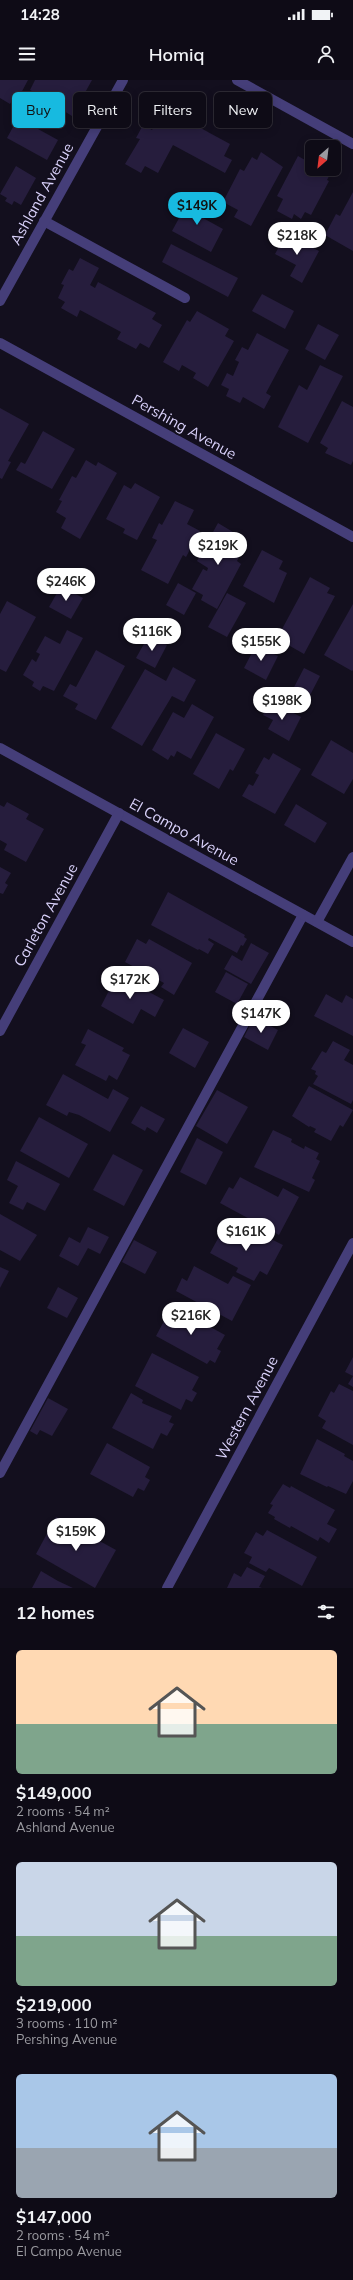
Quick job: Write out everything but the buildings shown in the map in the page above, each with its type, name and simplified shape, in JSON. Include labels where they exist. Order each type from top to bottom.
[{"type":"street","name":"Ashland Avenue","points":[[0,301],[123,80]]},
{"type":"street","points":[[237,80],[353,144]]},
{"type":"street","points":[[44,221],[185,298]]},
{"type":"street","name":"Pershing Avenue","points":[[0,344],[353,537]]},
{"type":"street","name":"El Campo Avenue","points":[[0,748],[353,942]]},
{"type":"street","name":"Carleton Avenue","points":[[0,1031],[118,814]]},
{"type":"street","points":[[317,922],[353,857]]},
{"type":"street","points":[[0,1473],[303,914]]},
{"type":"street","name":"Western Avenue","points":[[167,1588],[353,1243]]}]
